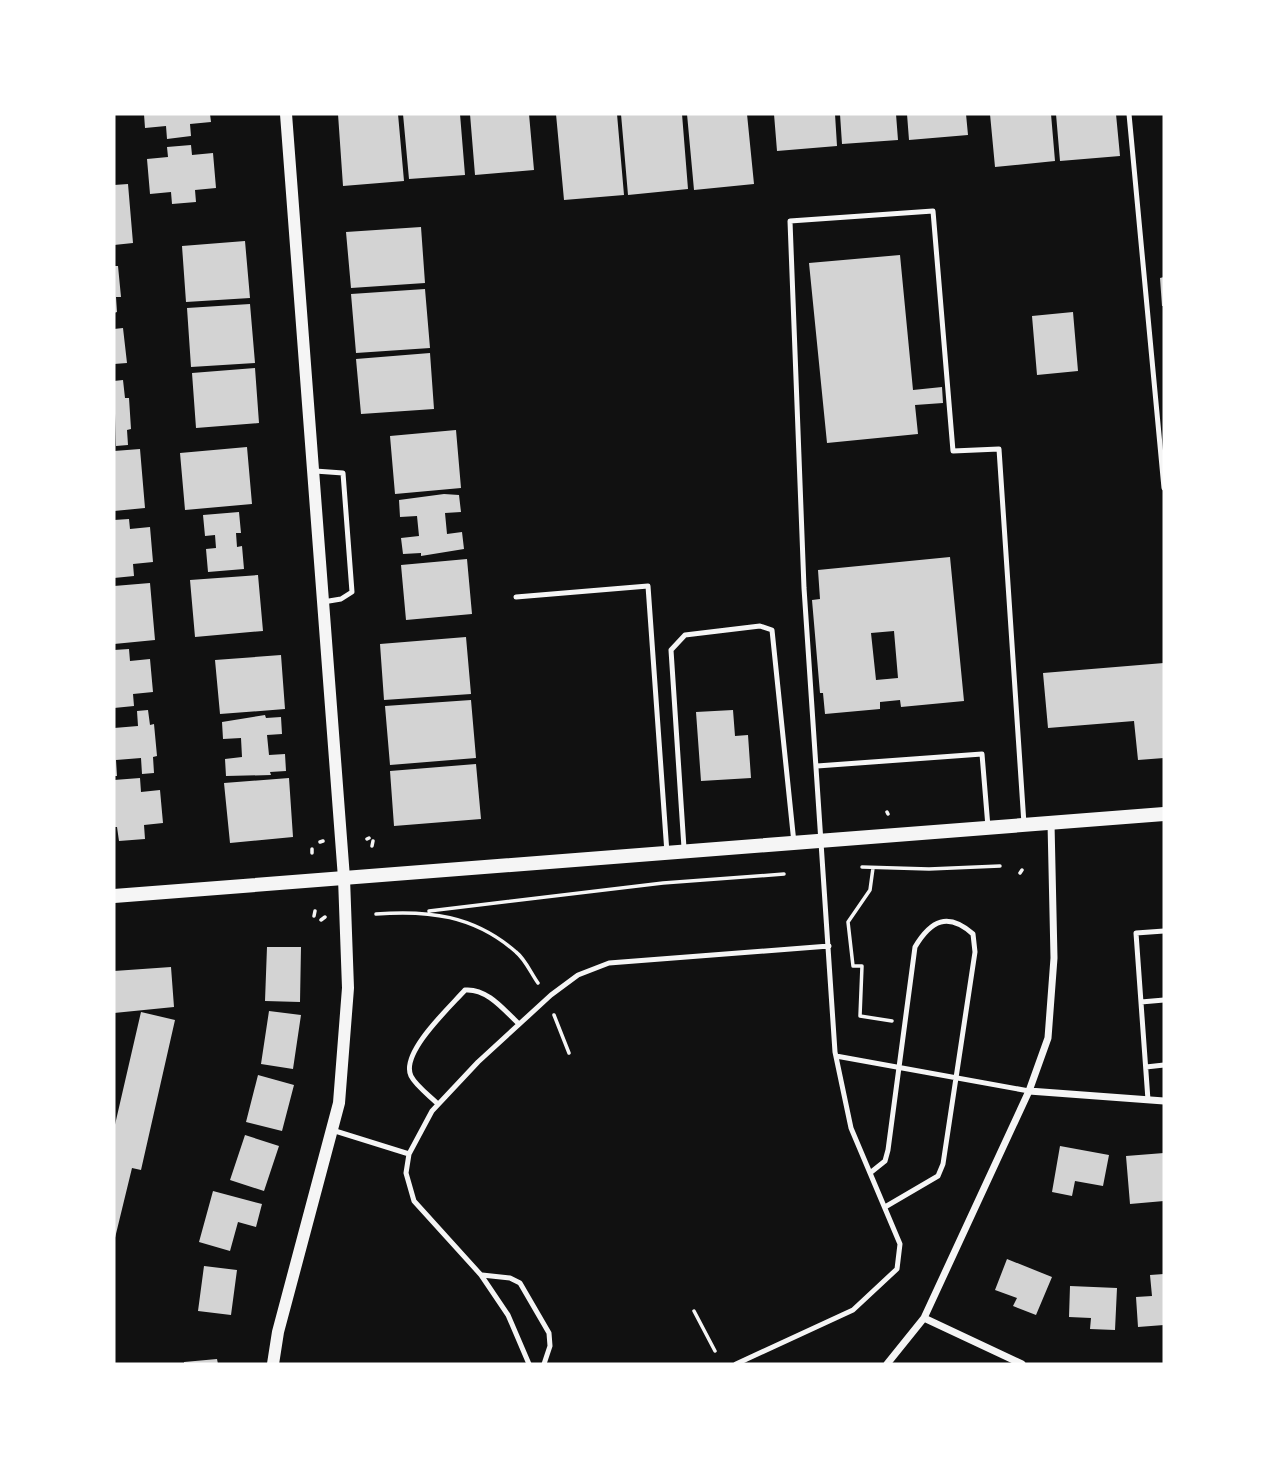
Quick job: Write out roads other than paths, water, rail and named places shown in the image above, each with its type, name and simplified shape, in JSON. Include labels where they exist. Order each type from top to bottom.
[{"type":"main road","points":[[114,896],[1164,814]]},
{"type":"street","points":[[273,1364],[278,1332],[340,1103],[348,988],[344,878],[286,114]]},
{"type":"street","points":[[887,1364],[924,1318],[1029,1091],[1048,1038],[1053,1007],[1051,822]]},
{"type":"street","points":[[1029,1091],[1149,1102],[1164,1101]]},
{"type":"street","points":[[924,1318],[1022,1364]]},
{"type":"lane","points":[[1129,114],[1164,488]]},
{"type":"lane","points":[[736,1364],[853,1310],[897,1269],[900,1244],[851,1128],[835,1056],[823,840],[804,588],[790,221],[933,211],[953,451],[999,449],[1024,824]]},
{"type":"lane","points":[[311,471],[343,473],[349,533],[352,592],[341,599],[323,602]]},
{"type":"lane","points":[[516,597],[649,586],[667,853]]},
{"type":"lane","points":[[684,851],[671,650],[685,635],[760,626],[772,630],[794,843]]},
{"type":"lane","points":[[817,766],[982,754],[988,828]]},
{"type":"lane","points":[[870,1173],[885,1161],[888,1150],[915,947],[926,929],[940,921],[961,924],[973,934],[975,952],[943,1164],[938,1176],[885,1207]]},
{"type":"lane","points":[[1149,1102],[1136,933],[1164,931]]},
{"type":"lane","points":[[530,1364],[508,1315],[481,1275],[414,1201],[407,1173],[410,1154],[438,1104],[519,1024],[578,975],[609,963],[829,946]]},
{"type":"lane","points":[[438,1104],[411,1077],[408,1063],[415,1049],[465,990],[474,989],[492,998],[519,1024]]},
{"type":"lane","points":[[1141,1002],[1164,1000]]},
{"type":"lane","points":[[835,1056],[955,1075],[1029,1091]]},
{"type":"lane","points":[[1146,1067],[1164,1065]]},
{"type":"lane","points":[[331,1130],[410,1154]]},
{"type":"lane","points":[[481,1275],[510,1278],[520,1283],[550,1334],[550,1346],[544,1364]]}]
